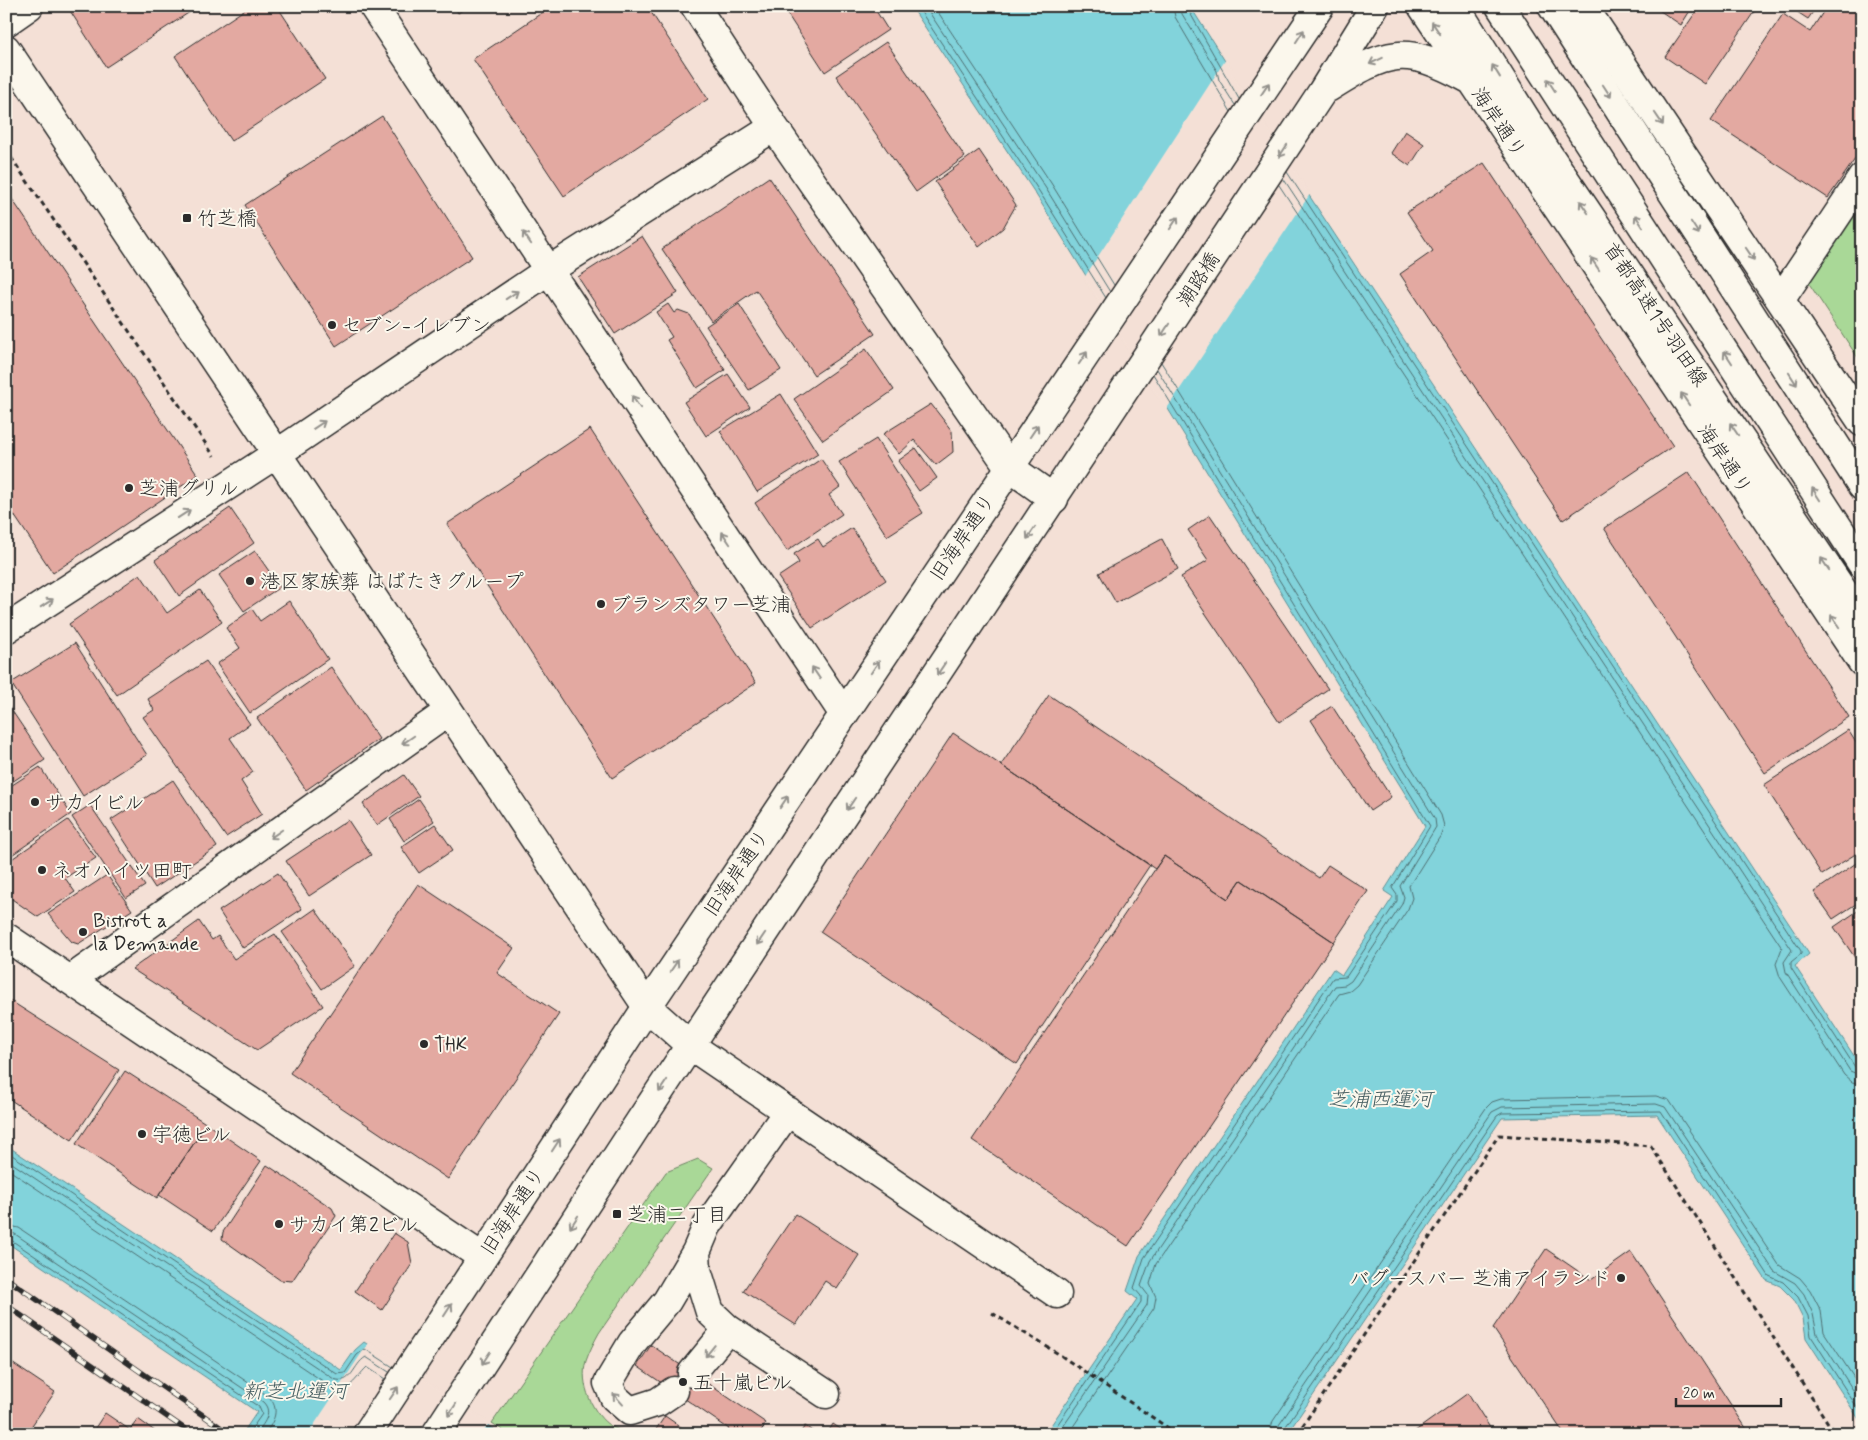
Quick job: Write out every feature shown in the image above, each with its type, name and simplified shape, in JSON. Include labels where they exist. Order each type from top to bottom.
[{"type":"main road","points":[[6,22],[29,6]]},
{"type":"main road","points":[[373,6],[844,713]]},
{"type":"main road","points":[[436,1434],[1054,499],[1009,467],[774,127],[695,6]]},
{"type":"main road","name":"旧海岸通り","points":[[367,1434],[647,1007],[1320,6]]},
{"type":"main road","points":[[1316,101],[1375,6]]},
{"type":"main road","name":"海岸通り","points":[[1422,6],[1862,662]]},
{"type":"main road","name":"首都高速1号羽田線","points":[[1455,6],[1544,148],[1862,619]]},
{"type":"main road","points":[[1500,6],[1862,564]]},
{"type":"main road","points":[[1552,6],[1862,486]]},
{"type":"main road","points":[[1583,6],[1862,422]]},
{"type":"main road","points":[[6,49],[647,1007],[691,1046],[1057,1294]]},
{"type":"main road","points":[[1316,101],[1357,70],[1383,57],[1402,54],[1443,65],[1471,80]]},
{"type":"main road","name":"潮路橋","points":[[1054,499],[1316,101]]},
{"type":"main road","points":[[7,628],[278,453],[549,270],[774,127]]},
{"type":"main road","points":[[1781,299],[1862,178]]},
{"type":"main road","points":[[70,980],[448,712]]},
{"type":"main road","points":[[6,937],[482,1257]]},
{"type":"main road","points":[[728,1328],[683,1382],[658,1402],[630,1411],[614,1397],[608,1383],[632,1343],[667,1301],[696,1252],[707,1226],[788,1111]]},
{"type":"main road","points":[[696,1252],[697,1270],[710,1312],[728,1328],[826,1394]]},
{"type":"path","points":[[6,150],[216,458]]},
{"type":"path","points":[[1297,1434],[1499,1135],[1650,1146],[1835,1434]]},
{"type":"path","points":[[992,1313],[1057,1353],[1178,1434]]},
{"type":"green space","points":[[1862,201],[1862,364],[1808,282]]},
{"type":"green space","points":[[698,1159],[713,1168],[599,1333],[586,1361],[584,1370],[584,1379],[589,1398],[605,1422],[612,1427],[639,1434],[508,1434],[492,1423],[666,1172]]},
{"type":"water","name":"芝浦西運河","points":[[911,6],[1190,6],[1230,69],[1229,74],[1809,954],[1795,966],[1862,1068],[1862,1424],[1806,1338],[1803,1318],[1794,1300],[1780,1286],[1766,1280],[1657,1115],[1502,1118],[1287,1434],[1045,1434],[1137,1299],[1127,1291],[1139,1256],[1333,969],[1342,975],[1393,897],[1384,891],[1425,826],[1035,193]]},
{"type":"water","name":"新芝北運河","points":[[6,1145],[341,1370],[355,1350],[364,1342],[501,1434],[242,1434],[257,1412],[6,1242]]},
{"type":"pier","points":[[1226,59],[1232,68],[1232,74],[1310,194],[1166,410],[1084,278]]},
{"type":"pier","points":[[369,1342],[489,1423],[482,1434],[308,1434]]},
{"type":"building","points":[[67,6],[199,6],[106,67]]},
{"type":"building","points":[[250,6],[277,6],[325,79],[231,141],[175,56]]},
{"type":"building","points":[[454,6],[469,6],[458,13]]},
{"type":"building","points":[[552,6],[647,6],[708,99],[564,196],[473,59]]},
{"type":"building","points":[[782,6],[873,6],[888,30],[825,72]]},
{"type":"building","points":[[1653,6],[1693,6],[1681,25]]},
{"type":"building","points":[[1700,6],[1758,6],[1705,84],[1665,57]]},
{"type":"building","points":[[1788,6],[1817,6],[1808,19]]},
{"type":"building","points":[[1827,6],[1862,6],[1862,149],[1828,198],[1711,121],[1783,14],[1810,32]]},
{"type":"building","points":[[886,42],[965,157],[916,192],[836,76]]},
{"type":"building","points":[[382,116],[472,257],[336,346],[245,205]]},
{"type":"building","points":[[1405,131],[1424,144],[1410,166],[1391,153]]},
{"type":"building","points":[[979,150],[1016,205],[1003,228],[979,247],[935,182]]},
{"type":"building","points":[[1484,163],[1673,446],[1563,520],[1400,274],[1433,251],[1407,212]]},
{"type":"building","points":[[769,177],[875,334],[814,375],[756,290],[711,321],[662,249]]},
{"type":"building","points":[[6,190],[198,475],[53,573],[6,503]]},
{"type":"building","points":[[642,236],[678,293],[615,334],[578,277]]},
{"type":"building","points":[[668,304],[674,313],[678,310],[689,314],[725,370],[697,388],[667,340],[672,337],[656,312]]},
{"type":"building","points":[[739,304],[781,370],[749,390],[706,326]]},
{"type":"building","points":[[866,349],[894,390],[823,440],[794,399]]},
{"type":"building","points":[[728,374],[750,407],[706,436],[684,402]]},
{"type":"building","points":[[781,394],[818,454],[757,492],[720,431]]},
{"type":"building","points":[[931,404],[952,431],[953,452],[936,465],[914,440],[899,454],[883,434]]},
{"type":"building","name":"ブランズタワー芝浦","points":[[590,429],[756,683],[612,778],[447,524]]},
{"type":"building","points":[[876,439],[923,513],[887,536],[839,462]]},
{"type":"building","points":[[916,448],[937,478],[919,491],[898,461]]},
{"type":"building","points":[[821,459],[840,487],[829,495],[842,514],[787,551],[755,503]]},
{"type":"building","points":[[1689,472],[1849,717],[1765,773],[1604,528]]},
{"type":"building","points":[[230,508],[254,543],[179,596],[155,560]]},
{"type":"building","points":[[1210,515],[1328,689],[1279,722],[1181,577],[1208,560],[1188,530]]},
{"type":"building","points":[[852,528],[886,580],[812,628],[778,577],[799,563],[794,554],[818,539],[823,547]]},
{"type":"building","points":[[1162,539],[1178,569],[1116,603],[1099,573]]},
{"type":"building","name":"港区家族葬 はばたきグループ","points":[[255,551],[280,587],[244,611],[219,575]]},
{"type":"building","points":[[140,574],[167,613],[200,590],[222,622],[117,695],[69,624]]},
{"type":"building","points":[[289,601],[328,659],[250,713],[217,664],[240,648],[226,628],[252,609],[260,621]]},
{"type":"building","points":[[75,643],[147,755],[83,796],[11,683]]},
{"type":"building","points":[[206,661],[250,724],[230,738],[253,772],[241,781],[262,814],[226,837],[143,717],[154,710],[148,699]]},
{"type":"building","points":[[331,667],[379,739],[306,790],[257,718]]},
{"type":"building","points":[[1049,695],[1319,878],[1328,865],[1368,891],[1334,942],[1241,880],[1228,899],[1164,856],[1155,869],[1001,765]]},
{"type":"building","points":[[6,702],[45,760],[6,786]]},
{"type":"building","points":[[1332,706],[1391,797],[1370,811],[1311,720]]},
{"type":"building","points":[[1848,730],[1862,752],[1862,850],[1822,875],[1764,785]]},
{"type":"building","points":[[953,733],[1150,865],[1017,1064],[820,932]]},
{"type":"building","name":"サカイビル","points":[[40,767],[71,814],[6,859],[6,789]]},
{"type":"building","points":[[404,775],[419,796],[377,825],[363,804]]},
{"type":"building","points":[[173,780],[217,847],[155,888],[111,820]]},
{"type":"building","points":[[419,799],[434,821],[404,841],[390,819]]},
{"type":"building","points":[[90,805],[145,886],[126,898],[72,817]]},
{"type":"building","name":"ネオハイツ田町","points":[[68,820],[96,858],[65,878],[75,892],[38,917],[6,895],[6,863]]},
{"type":"building","points":[[348,820],[371,855],[309,896],[286,861]]},
{"type":"building","points":[[435,824],[453,850],[419,873],[401,847]]},
{"type":"building","points":[[1164,856],[1228,899],[1241,880],[1334,942],[1128,1246],[972,1140]]},
{"type":"building","points":[[1862,859],[1862,900],[1833,919],[1814,892]]},
{"type":"building","points":[[278,873],[302,909],[243,948],[219,911]]},
{"type":"building","points":[[107,875],[132,910],[78,944],[72,942],[48,914]]},
{"type":"building","name":"THK","points":[[418,884],[514,948],[497,973],[559,1014],[448,1179],[290,1073]]},
{"type":"building","points":[[1862,908],[1862,968],[1834,927]]},
{"type":"building","points":[[315,909],[355,966],[322,989],[282,932]]},
{"type":"building","points":[[199,921],[212,940],[218,936],[234,959],[275,934],[323,1006],[257,1050],[132,969]]},
{"type":"building","points":[[6,998],[119,1070],[72,1140],[6,1097]]},
{"type":"building","name":"宇徳ビル","points":[[125,1071],[207,1124],[157,1198],[76,1144]]},
{"type":"building","points":[[207,1124],[261,1161],[213,1231],[159,1195]]},
{"type":"building","name":"サカイ第2ビル","points":[[267,1165],[332,1208],[336,1216],[292,1281],[280,1280],[222,1239],[223,1232]]},
{"type":"building","points":[[795,1214],[859,1255],[837,1289],[825,1281],[796,1325],[743,1291]]},
{"type":"building","points":[[394,1233],[408,1242],[412,1264],[382,1310],[355,1291]]},
{"type":"building","points":[[1546,1249],[1591,1280],[1631,1252],[1750,1434],[1564,1434],[1493,1328]]},
{"type":"building","name":"五十嵐ビル","points":[[651,1345],[766,1423],[759,1434],[726,1434],[729,1429],[637,1366]]},
{"type":"building","points":[[6,1359],[55,1392],[26,1434],[6,1434]]},
{"type":"building","points":[[1468,1393],[1494,1434],[1411,1434]]},
{"type":"building","points":[[105,1413],[130,1430],[138,1419],[159,1434],[91,1434]]},
{"type":"building","name":"五十嵐ビル","points":[[665,1416],[691,1434],[653,1434]]},
{"type":"building","name":"五十嵐ビル","points":[[833,1424],[848,1434],[827,1434]]},
{"type":"building","name":"五十嵐ビル","points":[[805,1426],[817,1434],[799,1434]]},
{"type":"railway","points":[[6,1278],[230,1434]]},
{"type":"railway","points":[[6,1305],[192,1434]]},
{"type":"place","name":"竹芝橋","points":[[187,218]]},
{"type":"place","name":"セブン-イレブン","points":[[332,325]]},
{"type":"place","name":"芝浦グリル","points":[[129,488]]},
{"type":"place","name":"港区家族葬 はばたきグループ","points":[[250,581]]},
{"type":"place","name":"ブランズタワー芝浦","points":[[601,604]]},
{"type":"place","name":"サカイビル","points":[[35,802]]},
{"type":"place","name":"ネオハイツ田町","points":[[42,870]]},
{"type":"place","name":"Bistrot a la Demande","points":[[83,932]]},
{"type":"place","name":"THK","points":[[424,1044]]},
{"type":"place","name":"宇徳ビル","points":[[142,1134]]},
{"type":"place","name":"芝浦二丁目","points":[[617,1214]]},
{"type":"place","name":"サカイ第2ビル","points":[[279,1224]]},
{"type":"place","name":"バグースバー 芝浦アイランド","points":[[1621,1278]]},
{"type":"place","name":"五十嵐ビル","points":[[683,1382]]}]
